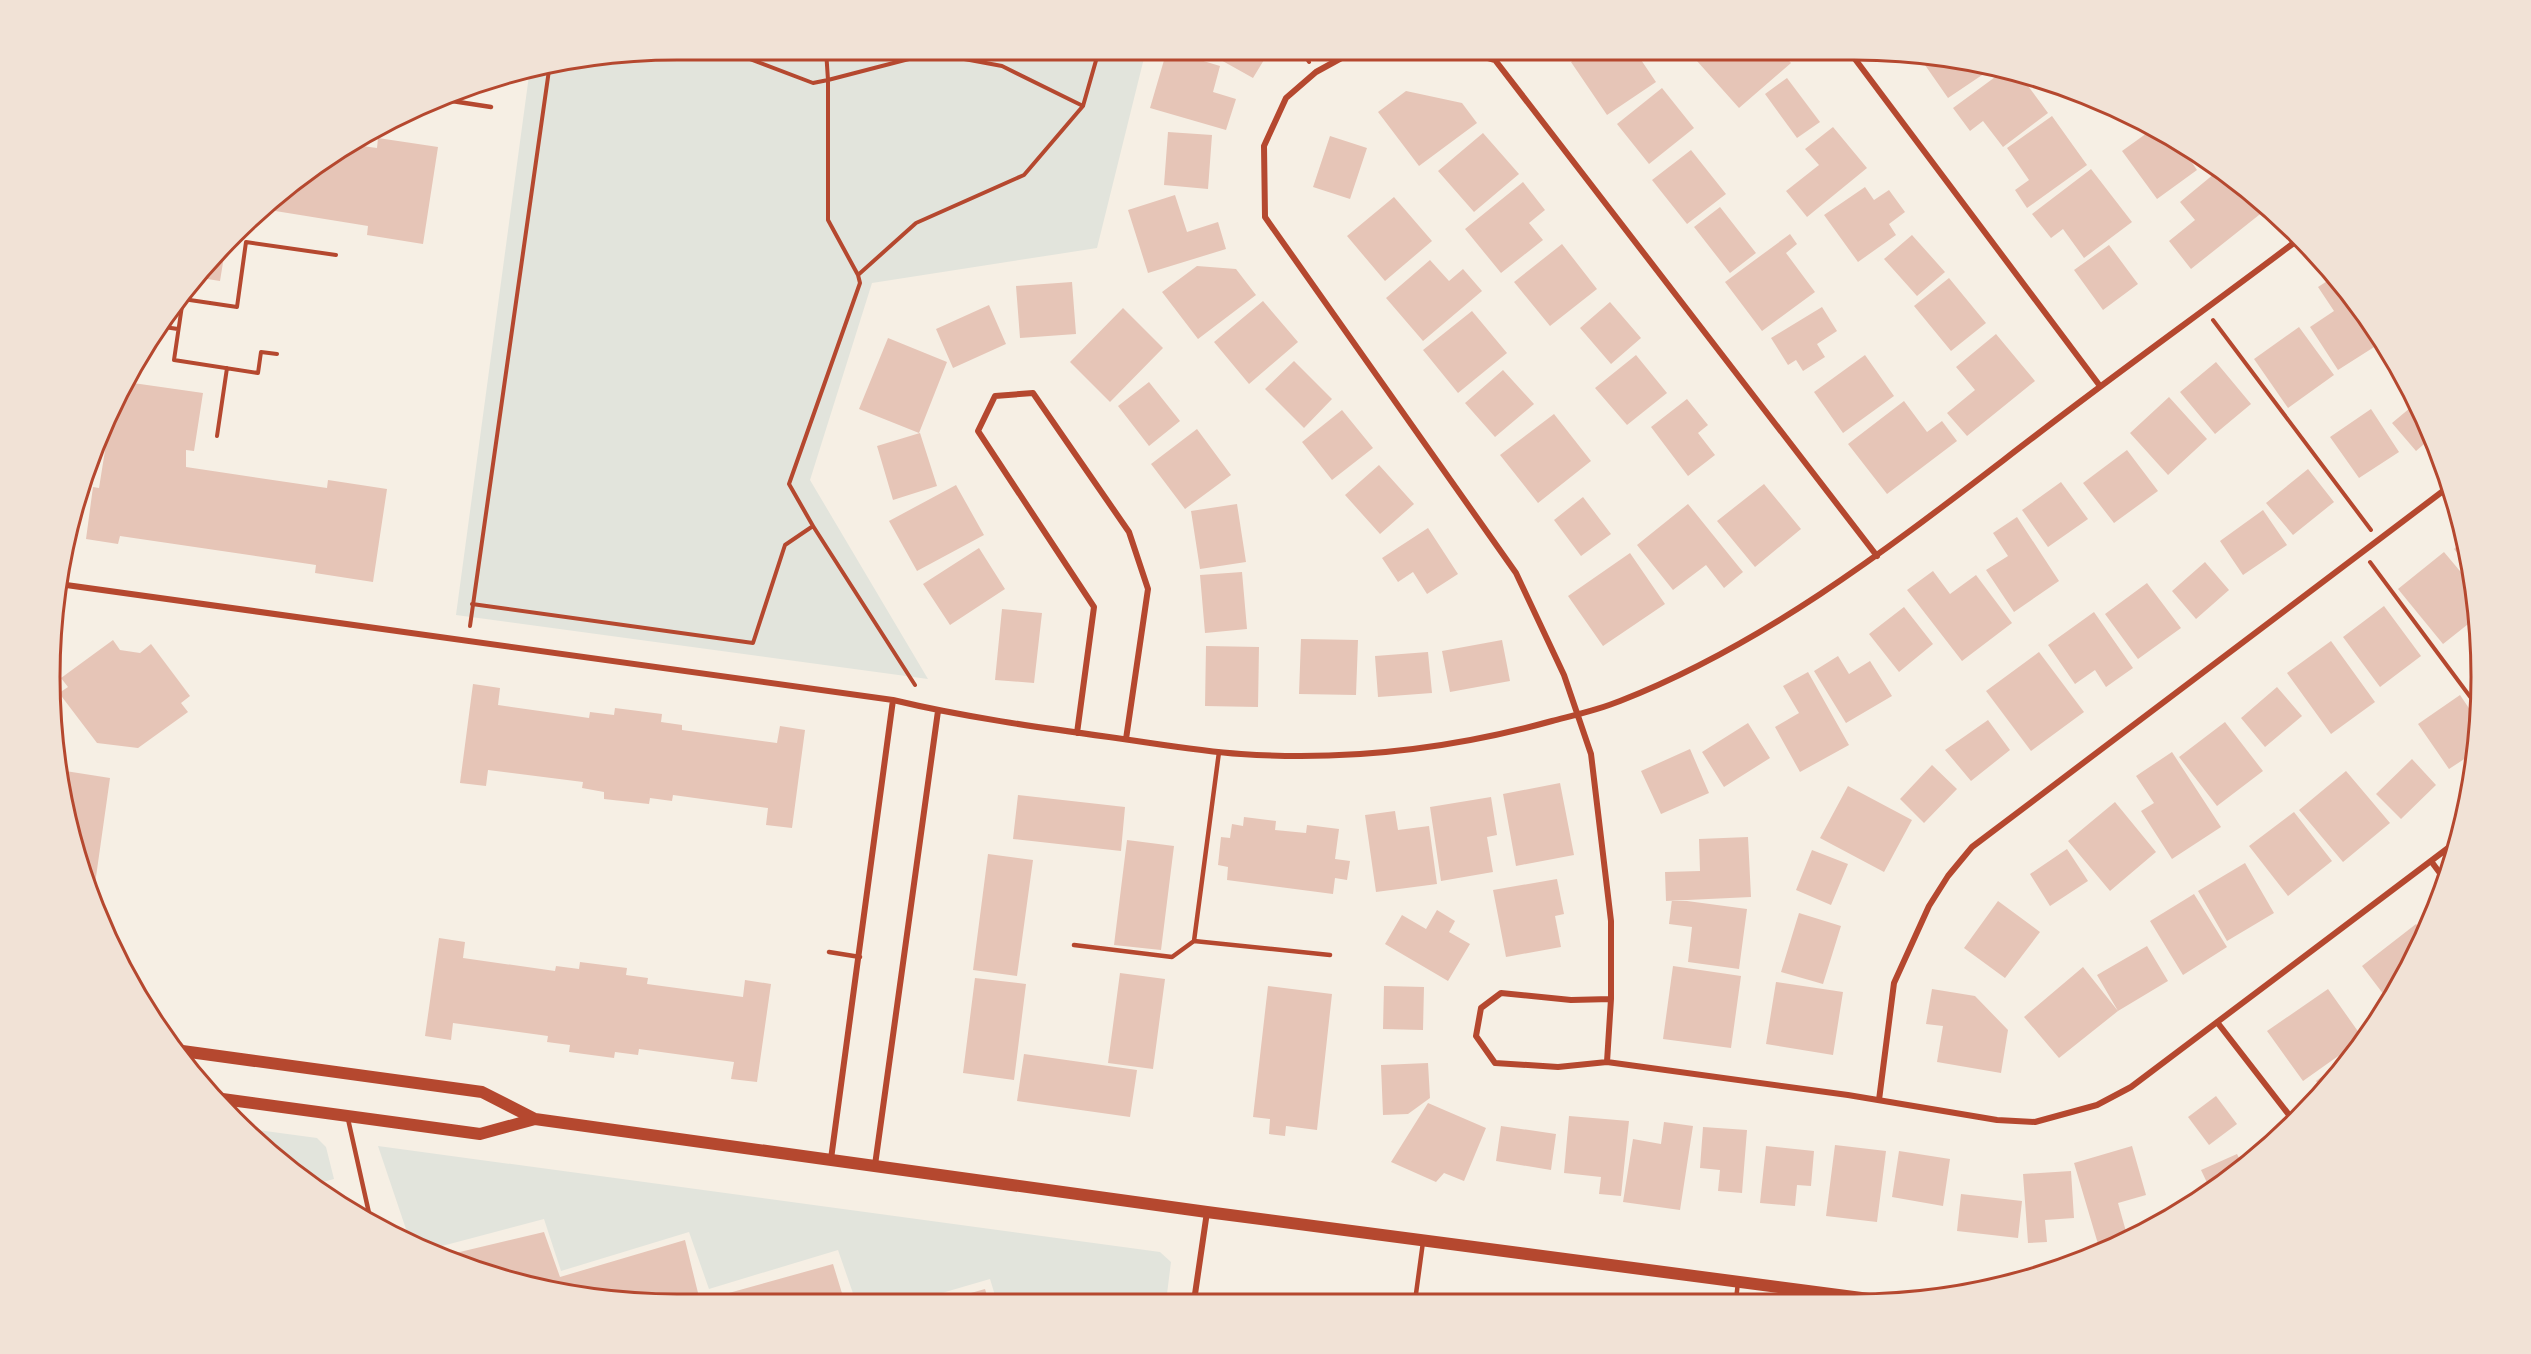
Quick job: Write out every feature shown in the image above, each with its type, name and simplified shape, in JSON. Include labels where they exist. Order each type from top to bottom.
[{"type":"main road","points":[[187,1052],[482,1092],[534,1119],[1207,1212],[1830,1294]]},
{"type":"main road","points":[[228,1100],[480,1134],[534,1119]]},
{"type":"street","points":[[1338,60],[1316,72],[1286,98],[1264,146],[1265,217],[1516,573],[1550,642],[1591,754],[1611,921],[1611,999],[1607,1062]]},
{"type":"street","points":[[1495,60],[1877,556]]},
{"type":"street","points":[[1856,60],[2100,386]]},
{"type":"street","points":[[67,585],[893,700],[938,711],[1219,752],[1301,756],[1362,754],[1454,744],[1515,731],[1616,703],[1692,671],[1777,624],[1877,556],[2100,386],[2293,244]]},
{"type":"street","points":[[1077,733],[1095,607],[978,431],[995,396],[1033,393],[1129,532],[1148,589],[1126,739]]},
{"type":"street","points":[[1879,1100],[1894,983],[1929,906],[1948,876],[1972,847],[2442,492]]},
{"type":"street","points":[[831,1159],[893,700]]},
{"type":"street","points":[[875,1165],[938,711]]},
{"type":"street","points":[[1611,999],[1571,1000],[1501,993],[1481,1008],[1476,1036],[1495,1063],[1558,1067],[1607,1062],[1997,1119],[2035,1122],[2066,1116],[2097,1105],[2131,1088],[2446,850]]},
{"type":"street","points":[[2432,861],[2439,871]]},
{"type":"street","points":[[2217,1022],[2289,1114]]},
{"type":"street","points":[[1195,1294],[1207,1212]]},
{"type":"lane","points":[[456,102],[491,107]]},
{"type":"lane","points":[[1194,941],[1219,752]]},
{"type":"lane","points":[[1074,945],[1172,957],[1194,941],[1330,955]]},
{"type":"lane","points":[[829,952],[860,957]]},
{"type":"lane","points":[[347,1116],[369,1211]]},
{"type":"lane","points":[[1416,1294],[1423,1240]]},
{"type":"lane","points":[[1737,1294],[1738,1282]]},
{"type":"path","points":[[752,60],[813,83],[905,60]]},
{"type":"path","points":[[827,60],[828,220],[858,275],[860,283],[789,484],[813,526],[915,685]]},
{"type":"path","points":[[970,60],[1002,66],[1083,106]]},
{"type":"path","points":[[858,275],[916,223],[1024,175],[1083,106],[1096,60]]},
{"type":"path","points":[[470,626],[548,74]]},
{"type":"path","points":[[189,300],[237,307],[246,242],[336,255]]},
{"type":"path","points":[[2205,310],[2378,539]]},
{"type":"path","points":[[181,311],[174,360],[258,372],[261,352],[277,354]]},
{"type":"path","points":[[169,328],[178,329]]},
{"type":"path","points":[[217,436],[227,368]]},
{"type":"path","points":[[472,604],[753,643],[785,545],[813,526]]},
{"type":"path","points":[[2363,551],[2470,697]]},
{"type":"shaded area","points":[[1144,60],[1097,248],[872,283],[810,480],[928,679],[456,615],[529,78],[596,65],[637,61]]},
{"type":"shaded area","points":[[259,1130],[317,1138],[326,1147],[334,1179],[323,1182]]},
{"type":"shaded area","points":[[378,1146],[1160,1252],[1171,1262],[1167,1294],[995,1294],[990,1279],[938,1294],[853,1294],[838,1250],[709,1289],[689,1232],[561,1271],[544,1219],[440,1247],[407,1231]]},
{"type":"building","points":[[1164,60],[1200,60],[1220,66],[1213,92],[1236,99],[1226,130],[1150,108]]},
{"type":"building","points":[[1221,60],[1264,60],[1253,78]]},
{"type":"building","points":[[1574,60],[1641,60],[1656,82],[1607,115],[1571,62]]},
{"type":"building","points":[[1788,60],[1791,63],[1739,108],[1697,61]]},
{"type":"building","points":[[1924,64],[1983,74],[1948,98]]},
{"type":"building","points":[[1995,77],[2028,85],[2048,113],[2003,147],[1983,121],[1970,131],[1953,108]]},
{"type":"building","points":[[1787,78],[1820,122],[1797,138],[1765,94]]},
{"type":"building","points":[[1662,88],[1694,128],[1649,164],[1617,124]]},
{"type":"building","points":[[1406,91],[1462,103],[1477,123],[1419,166],[1378,112]]},
{"type":"building","points":[[2052,116],[2087,165],[2027,208],[2015,190],[2029,180],[2007,148]]},
{"type":"building","points":[[1833,127],[1867,168],[1807,217],[1786,191],[1819,165],[1805,149]]},
{"type":"building","points":[[1168,132],[1212,135],[1208,189],[1164,185]]},
{"type":"building","points":[[1483,133],[1519,174],[1474,212],[1438,171]]},
{"type":"building","points":[[2146,134],[2190,160],[2197,170],[2157,199],[2122,151]]},
{"type":"building","points":[[1330,136],[1367,148],[1350,199],[1313,187]]},
{"type":"building","points":[[378,138],[438,147],[423,244],[367,235],[368,226],[273,211],[334,164],[363,146],[377,148]]},
{"type":"building","points":[[1691,150],[1726,194],[1687,224],[1652,180]]},
{"type":"building","points":[[2091,169],[2132,222],[2084,258],[2063,229],[2051,238],[2032,214]]},
{"type":"building","points":[[2212,175],[2261,213],[2191,269],[2169,241],[2195,220],[2180,202]]},
{"type":"building","points":[[1523,182],[1545,210],[1529,223],[1543,240],[1501,273],[1465,229]]},
{"type":"building","points":[[1865,187],[1874,200],[1889,190],[1905,212],[1889,224],[1896,235],[1858,262],[1824,215]]},
{"type":"building","points":[[1175,195],[1187,232],[1218,222],[1226,249],[1148,273],[1128,210]]},
{"type":"building","points":[[1394,197],[1432,241],[1385,281],[1347,236]]},
{"type":"building","points":[[1720,207],[1756,253],[1730,273],[1694,227]]},
{"type":"building","points":[[1790,234],[1797,244],[1786,253],[1815,292],[1762,331],[1725,282]]},
{"type":"building","points":[[1912,235],[1945,272],[1917,296],[1884,259]]},
{"type":"building","points":[[1562,244],[1597,289],[1550,326],[1514,282]]},
{"type":"building","points":[[2109,245],[2138,284],[2103,310],[2074,270]]},
{"type":"building","points":[[224,259],[220,281],[206,279]]},
{"type":"building","points":[[1430,260],[1449,281],[1463,269],[1482,291],[1423,341],[1386,298]]},
{"type":"building","points":[[1197,266],[1236,269],[1256,295],[1198,339],[1162,292]]},
{"type":"building","points":[[1949,278],[1986,323],[1951,351],[1914,306]]},
{"type":"building","points":[[2327,281],[2375,347],[2338,370],[2310,327],[2334,311],[2318,287]]},
{"type":"building","points":[[1072,282],[1076,334],[1020,338],[1016,286]]},
{"type":"building","points":[[1263,301],[1298,342],[1249,384],[1214,342]]},
{"type":"building","points":[[1610,302],[1641,338],[1611,364],[1580,328]]},
{"type":"building","points":[[989,305],[1006,344],[953,368],[936,329]]},
{"type":"building","points":[[1822,307],[1837,331],[1817,344],[1825,357],[1803,371],[1796,360],[1788,365],[1771,338]]},
{"type":"building","points":[[1123,308],[1163,348],[1110,402],[1070,362]]},
{"type":"building","points":[[1472,311],[1507,353],[1458,393],[1423,350]]},
{"type":"building","points":[[2299,327],[2334,375],[2288,408],[2254,359]]},
{"type":"building","points":[[1996,334],[2035,381],[1967,436],[1947,413],[1975,390],[1956,367]]},
{"type":"building","points":[[888,338],[947,362],[919,433],[859,409]]},
{"type":"building","points":[[1636,355],[1667,393],[1627,425],[1595,388]]},
{"type":"building","points":[[1865,355],[1894,396],[1843,433],[1814,392]]},
{"type":"building","points":[[1294,361],[1332,399],[1304,428],[1265,389]]},
{"type":"building","points":[[2216,362],[2251,404],[2215,434],[2180,392]]},
{"type":"building","points":[[1503,370],[1534,404],[1495,437],[1465,403]]},
{"type":"building","points":[[1149,382],[1180,421],[1149,446],[1118,406]]},
{"type":"building","points":[[135,383],[203,393],[194,451],[186,450],[186,467],[327,488],[328,480],[387,489],[373,582],[315,573],[316,565],[120,536],[118,544],[86,539],[93,487],[99,488],[106,443]]},
{"type":"building","points":[[2169,397],[2207,439],[2168,475],[2130,433]]},
{"type":"building","points":[[1687,399],[1708,425],[1698,433],[1715,455],[1688,476],[1651,427]]},
{"type":"building","points":[[1904,401],[1927,432],[1942,421],[1957,441],[1887,494],[1848,444]]},
{"type":"building","points":[[2371,409],[2399,452],[2359,478],[2330,437]]},
{"type":"building","points":[[2409,409],[2425,443],[2416,451],[2392,423]]},
{"type":"building","points":[[1342,410],[1373,448],[1332,480],[1302,442]]},
{"type":"building","points":[[1554,414],[1591,461],[1538,503],[1500,455]]},
{"type":"building","points":[[1197,429],[1231,475],[1185,509],[1151,464]]},
{"type":"building","points":[[920,433],[937,486],[893,500],[877,446]]},
{"type":"building","points":[[2127,450],[2158,491],[2114,523],[2083,483]]},
{"type":"building","points":[[1379,465],[1414,504],[1380,534],[1345,495]]},
{"type":"building","points":[[2308,469],[2334,502],[2293,535],[2266,503]]},
{"type":"building","points":[[2061,482],[2088,519],[2048,547],[2022,510]]},
{"type":"building","points":[[1764,484],[1801,529],[1755,567],[1717,521]]},
{"type":"building","points":[[956,485],[984,535],[917,571],[889,521]]},
{"type":"building","points":[[1583,497],[1611,534],[1581,556],[1554,520]]},
{"type":"building","points":[[1237,504],[1246,562],[1200,569],[1191,511]]},
{"type":"building","points":[[1688,504],[1743,572],[1724,588],[1706,565],[1673,590],[1637,545]]},
{"type":"building","points":[[2263,510],[2287,545],[2243,575],[2220,541]]},
{"type":"building","points":[[2017,517],[2059,581],[2014,612],[1986,570],[2008,556],[1993,533]]},
{"type":"building","points":[[1428,528],[1458,574],[1427,594],[1413,572],[1398,582],[1382,558]]},
{"type":"building","points":[[979,548],[1005,589],[950,625],[923,584]]},
{"type":"building","points":[[2444,552],[2462,573],[2469,624],[2443,644],[2398,589]]},
{"type":"building","points":[[1630,553],[1665,604],[1603,646],[1568,596]]},
{"type":"building","points":[[2205,562],[2229,590],[2196,619],[2172,591]]},
{"type":"building","points":[[1933,571],[1950,594],[1976,575],[2012,623],[1962,661],[1907,590]]},
{"type":"building","points":[[1242,572],[1247,629],[1205,633],[1200,575]]},
{"type":"building","points":[[2147,583],[2181,628],[2138,659],[2105,614]]},
{"type":"building","points":[[2384,606],[2421,656],[2380,687],[2343,637]]},
{"type":"building","points":[[1904,607],[1933,644],[1899,672],[1869,634]]},
{"type":"building","points":[[1002,609],[1042,613],[1034,683],[995,680]]},
{"type":"building","points":[[2094,612],[2133,668],[2106,687],[2095,670],[2075,684],[2048,645]]},
{"type":"building","points":[[1301,639],[1358,640],[1356,695],[1299,694]]},
{"type":"building","points":[[113,640],[120,650],[140,653],[151,644],[190,696],[181,703],[188,712],[138,748],[97,743],[60,695],[60,692],[68,687],[61,678]]},
{"type":"building","points":[[1502,640],[1510,681],[1450,692],[1442,651]]},
{"type":"building","points":[[2331,641],[2375,702],[2331,734],[2287,673]]},
{"type":"building","points":[[1206,646],[1259,647],[1258,707],[1205,706]]},
{"type":"building","points":[[1428,652],[1432,693],[1378,697],[1375,656]]},
{"type":"building","points":[[2039,652],[2084,712],[2031,751],[1986,691]]},
{"type":"building","points":[[1838,656],[1849,674],[1870,661],[1892,696],[1846,723],[1814,671]]},
{"type":"building","points":[[1808,672],[1849,745],[1800,772],[1775,727],[1799,713],[1783,686]]},
{"type":"building","points":[[473,684],[500,688],[498,705],[589,718],[590,712],[614,715],[615,708],[662,714],[661,722],[682,725],[682,730],[777,743],[780,726],[805,730],[792,828],[766,825],[768,808],[673,795],[672,801],[650,798],[649,804],[604,799],[604,792],[582,788],[583,782],[488,770],[486,786],[460,783]]},
{"type":"building","points":[[2277,687],[2302,716],[2265,747],[2241,718]]},
{"type":"building","points":[[2460,695],[2470,710],[2466,758],[2449,769],[2418,724]]},
{"type":"building","points":[[1988,720],[2010,750],[1971,781],[1945,750]]},
{"type":"building","points":[[2225,722],[2263,771],[2217,806],[2179,757]]},
{"type":"building","points":[[1748,723],[1770,758],[1724,787],[1702,752]]},
{"type":"building","points":[[1690,749],[1709,793],[1661,814],[1641,771]]},
{"type":"building","points":[[2172,752],[2221,827],[2172,859],[2141,811],[2154,803],[2136,776]]},
{"type":"building","points":[[2412,759],[2436,785],[2401,819],[2376,794]]},
{"type":"building","points":[[1932,765],[1957,789],[1924,823],[1900,799]]},
{"type":"building","points":[[67,771],[110,778],[95,881],[81,837]]},
{"type":"building","points":[[2346,771],[2390,823],[2343,862],[2299,810]]},
{"type":"building","points":[[1560,783],[1574,855],[1516,866],[1503,794]]},
{"type":"building","points":[[1848,786],[1912,820],[1884,872],[1820,838]]},
{"type":"building","points":[[1018,795],[1125,807],[1121,851],[1013,839]]},
{"type":"building","points":[[1491,797],[1497,835],[1487,837],[1493,872],[1441,881],[1430,807]]},
{"type":"building","points":[[2115,802],[2156,852],[2110,891],[2068,841]]},
{"type":"building","points":[[1395,811],[1398,830],[1429,826],[1437,884],[1376,892],[1365,815]]},
{"type":"building","points":[[2294,812],[2332,861],[2288,896],[2249,846]]},
{"type":"building","points":[[1244,817],[1276,821],[1275,830],[1306,833],[1307,825],[1339,829],[1335,859],[1350,861],[1347,880],[1335,878],[1333,894],[1227,880],[1228,867],[1218,865],[1221,837],[1230,838],[1232,824],[1243,826]]},
{"type":"building","points":[[1748,837],[1751,897],[1666,901],[1665,872],[1700,871],[1699,839]]},
{"type":"building","points":[[1127,840],[1174,846],[1161,950],[1114,945]]},
{"type":"building","points":[[2067,849],[2088,881],[2050,906],[2030,874]]},
{"type":"building","points":[[1812,850],[1848,864],[1831,905],[1796,890]]},
{"type":"building","points":[[988,854],[1033,860],[1017,976],[973,970]]},
{"type":"building","points":[[2245,863],[2274,913],[2227,941],[2198,891]]},
{"type":"building","points":[[1557,879],[1564,914],[1555,916],[1561,947],[1506,957],[1493,890]]},
{"type":"building","points":[[2194,894],[2227,947],[2183,975],[2150,921]]},
{"type":"building","points":[[1672,899],[1747,909],[1739,969],[1688,962],[1692,927],[1669,924]]},
{"type":"building","points":[[1998,901],[2040,932],[2005,978],[1964,948]]},
{"type":"building","points":[[1437,910],[1455,921],[1449,932],[1470,944],[1448,981],[1385,944],[1402,915],[1426,929]]},
{"type":"building","points":[[1799,913],[1841,926],[1823,984],[1781,972]]},
{"type":"building","points":[[2416,924],[2418,926],[2383,994],[2362,966]]},
{"type":"building","points":[[439,938],[465,942],[463,958],[555,971],[556,966],[579,969],[580,962],[627,968],[626,975],[648,978],[647,984],[743,997],[745,980],[771,984],[757,1082],[731,1079],[734,1062],[639,1049],[638,1055],[615,1052],[614,1058],[569,1052],[570,1045],[547,1042],[548,1036],[453,1023],[451,1040],[425,1036]]},
{"type":"building","points":[[2147,946],[2168,981],[2118,1011],[2097,975]]},
{"type":"building","points":[[1673,966],[1741,976],[1731,1048],[1663,1039]]},
{"type":"building","points":[[2083,967],[2118,1011],[2059,1058],[2024,1017]]},
{"type":"building","points":[[1120,973],[1165,979],[1153,1069],[1108,1063]]},
{"type":"building","points":[[975,978],[1026,984],[1014,1080],[963,1073]]},
{"type":"building","points":[[1776,982],[1843,992],[1833,1055],[1766,1044]]},
{"type":"building","points":[[1268,986],[1332,994],[1317,1130],[1286,1126],[1285,1136],[1269,1134],[1270,1119],[1253,1117]]},
{"type":"building","points":[[1384,986],[1424,987],[1423,1030],[1383,1029]]},
{"type":"building","points":[[1932,989],[1975,996],[2008,1030],[2001,1073],[1937,1062],[1943,1026],[1926,1024]]},
{"type":"building","points":[[2328,989],[2358,1032],[2344,1052],[2303,1081],[2267,1031]]},
{"type":"building","points":[[1024,1054],[1137,1070],[1130,1117],[1017,1101]]},
{"type":"building","points":[[1428,1063],[1430,1098],[1408,1114],[1383,1115],[1381,1065]]},
{"type":"building","points":[[2327,1073],[2318,1084],[2316,1081]]},
{"type":"building","points":[[2216,1096],[2237,1124],[2209,1145],[2188,1117]]},
{"type":"building","points":[[1428,1103],[1486,1128],[1464,1181],[1444,1173],[1436,1182],[1391,1162]]},
{"type":"building","points":[[1569,1116],[1629,1121],[1621,1196],[1599,1194],[1601,1177],[1564,1173]]},
{"type":"building","points":[[1664,1122],[1693,1126],[1680,1210],[1623,1202],[1633,1139],[1661,1144]]},
{"type":"building","points":[[1501,1126],[1556,1134],[1551,1170],[1496,1161]]},
{"type":"building","points":[[1703,1127],[1747,1130],[1742,1193],[1718,1191],[1720,1170],[1700,1168]]},
{"type":"building","points":[[1835,1145],[1886,1151],[1877,1222],[1826,1216]]},
{"type":"building","points":[[1766,1146],[1814,1151],[1811,1186],[1797,1185],[1795,1206],[1760,1203]]},
{"type":"building","points":[[2132,1146],[2146,1195],[2118,1203],[2126,1231],[2098,1243],[2074,1163]]},
{"type":"building","points":[[1899,1151],[1950,1159],[1943,1206],[1892,1197]]},
{"type":"building","points":[[2237,1154],[2239,1159],[2207,1183],[2201,1170]]},
{"type":"building","points":[[2071,1171],[2074,1218],[2045,1220],[2047,1242],[2028,1243],[2023,1174]]},
{"type":"building","points":[[1961,1194],[2022,1201],[2018,1238],[1957,1231]]},
{"type":"building","points":[[544,1232],[560,1277],[685,1240],[698,1294],[637,1293],[596,1289],[517,1273],[457,1253]]},
{"type":"building","points":[[833,1264],[842,1294],[725,1294]]},
{"type":"building","points":[[985,1289],[987,1294],[967,1294]]}]
